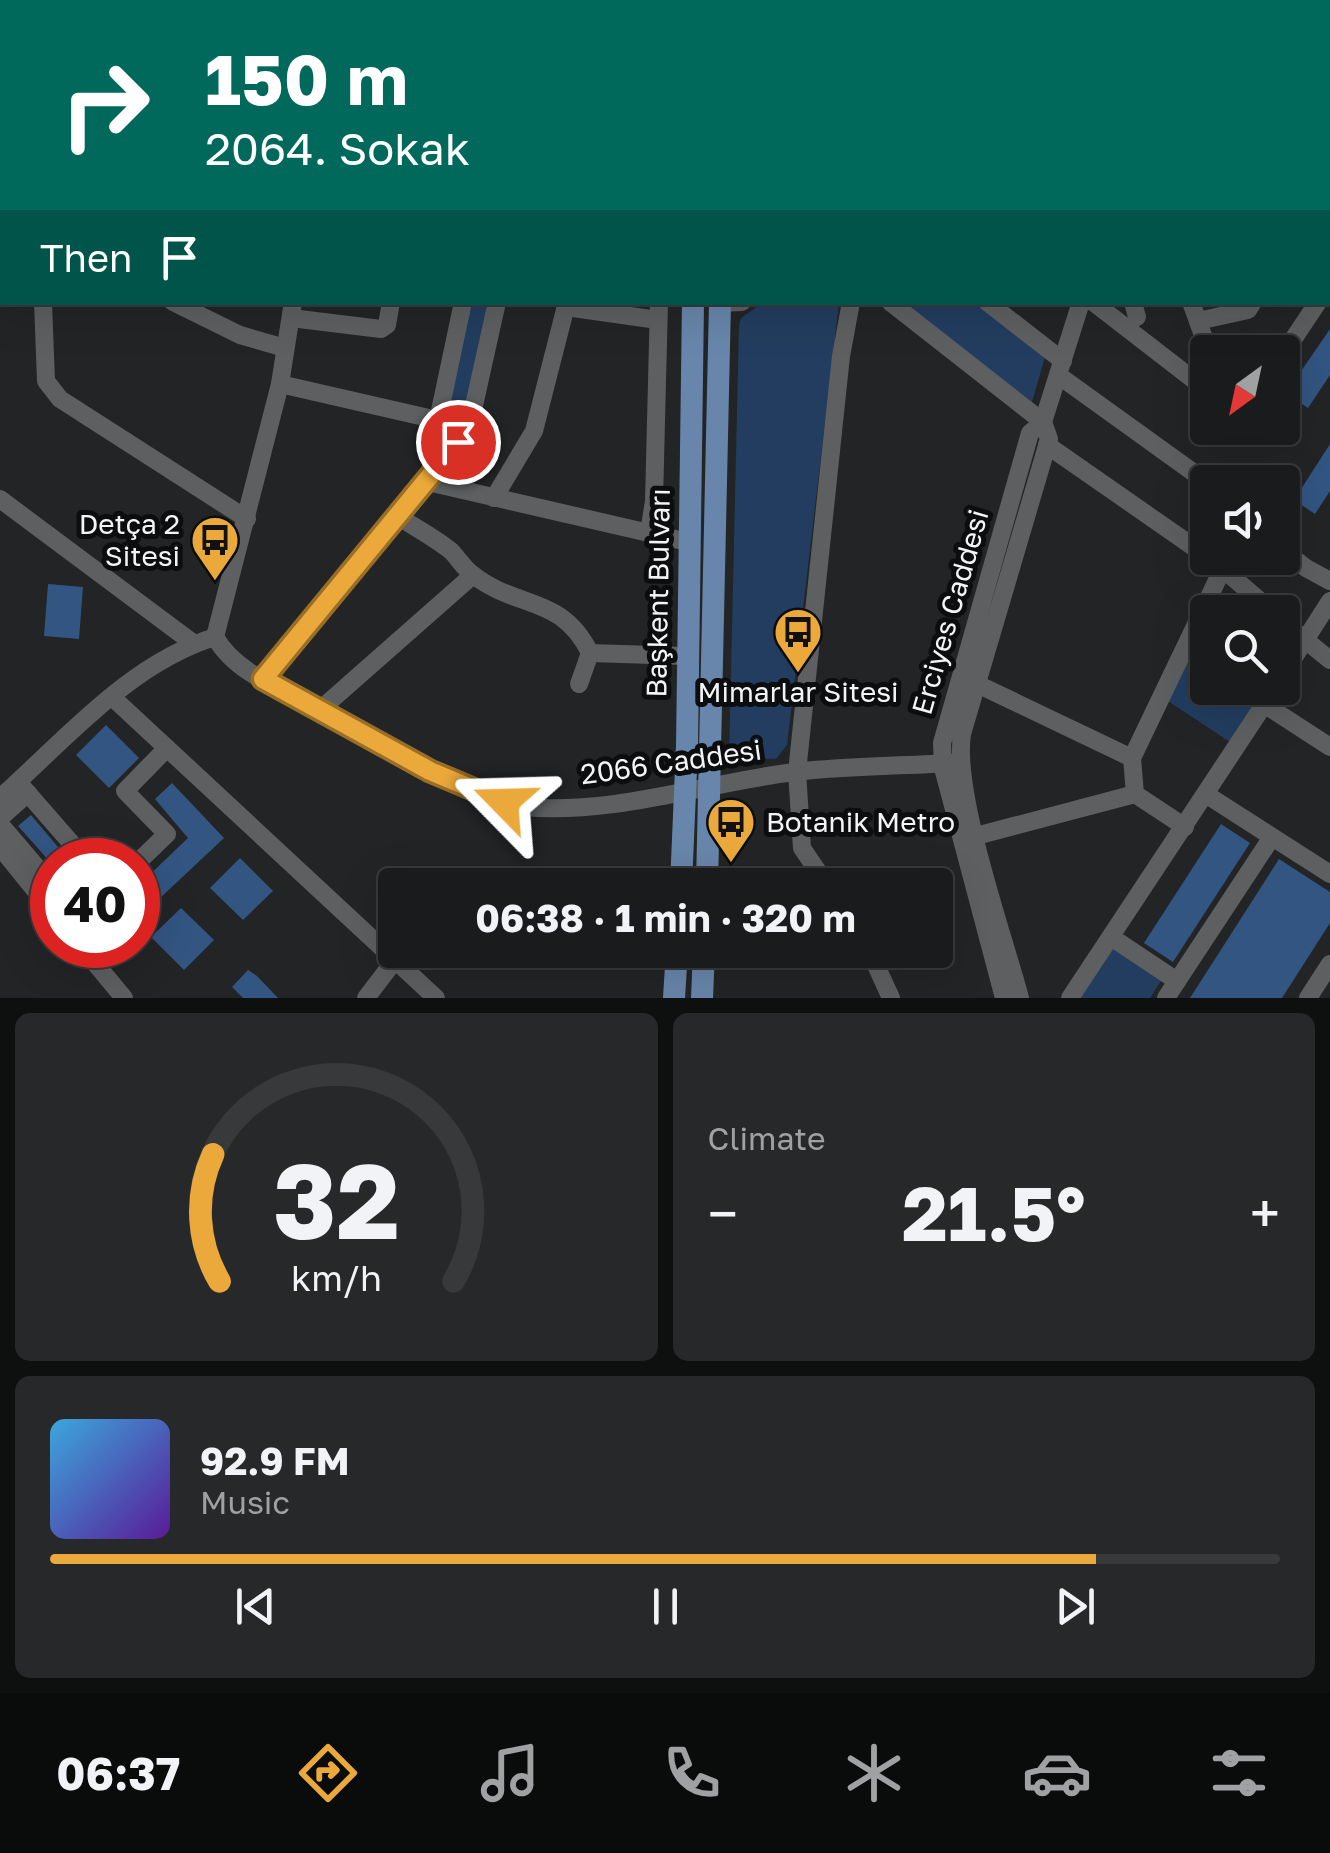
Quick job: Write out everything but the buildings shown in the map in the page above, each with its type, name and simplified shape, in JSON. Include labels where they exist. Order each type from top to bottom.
[{"type":"main road","name":"Başkent Bulvarı","points":[[682,868],[693,305]]},
{"type":"main road","name":"Başkent Bulvarı","points":[[708,868],[720,305]]},
{"type":"main road","points":[[674,998],[676,968]]},
{"type":"main road","points":[[702,998],[703,968]]},
{"type":"street","points":[[43,305],[46,381],[60,399],[247,519]]},
{"type":"street","points":[[30,858],[0,821],[23,787],[112,697],[164,657],[215,637],[280,384],[292,310],[381,330],[387,324],[390,305]]},
{"type":"street","points":[[438,420],[461,305]]},
{"type":"street","points":[[263,679],[428,482],[468,427],[496,305]]},
{"type":"street","points":[[494,498],[534,431],[566,305],[658,311],[654,501],[649,533]]},
{"type":"street","points":[[816,868],[802,848],[796,772],[841,356],[850,305]]},
{"type":"street","points":[[894,305],[1043,422]]},
{"type":"street","points":[[990,305],[1060,368],[1190,469]]},
{"type":"street","name":"Erciyes Caddesi","points":[[1020,998],[976,836],[951,763],[1047,445],[1043,422],[1080,305]]},
{"type":"street","points":[[1097,305],[1190,377]]},
{"type":"street","points":[[1191,305],[1203,335]]},
{"type":"street","points":[[1198,321],[1248,310],[1252,305]]},
{"type":"street","points":[[1296,335],[1316,305]]},
{"type":"street","points":[[204,310],[240,335],[285,348]]},
{"type":"street","points":[[280,384],[468,427]]},
{"type":"street","name":"Erciyes Caddesi","points":[[1004,998],[945,727],[1030,432],[1043,422]]},
{"type":"street","points":[[1047,445],[1190,545]]},
{"type":"street","points":[[428,482],[688,542]]},
{"type":"street","points":[[0,499],[193,644]]},
{"type":"street","points":[[399,516],[451,551],[473,575],[524,602],[562,616],[580,635],[590,654],[579,684]]},
{"type":"street","points":[[1300,563],[1330,581]]},
{"type":"street","points":[[321,709],[473,575]]},
{"type":"street","points":[[1135,794],[1132,758],[1207,575]]},
{"type":"street","points":[[1229,575],[1253,595]]},
{"type":"street","points":[[1300,649],[1330,601]]},
{"type":"street","name":"2066 Caddesi","points":[[215,637],[234,661],[263,679],[430,771],[523,807],[686,794],[796,772],[951,763]]},
{"type":"street","points":[[1300,637],[1330,660]]},
{"type":"street","points":[[590,654],[685,656]]},
{"type":"street","points":[[977,684],[1132,758]]},
{"type":"street","points":[[112,697],[378,944]]},
{"type":"street","points":[[1070,998],[1207,796],[1263,705]]},
{"type":"street","points":[[1266,705],[1330,747]]},
{"type":"street","points":[[160,841],[167,834],[125,791],[166,748]]},
{"type":"street","points":[[0,798],[23,787]]},
{"type":"street","points":[[23,787],[67,838]]},
{"type":"street","points":[[976,836],[1135,794],[1185,827]]},
{"type":"street","points":[[1207,796],[1330,874]]},
{"type":"street","points":[[1166,998],[1272,837]]},
{"type":"street","points":[[0,847],[30,884]]},
{"type":"street","points":[[1112,936],[1177,982]]},
{"type":"street","points":[[1308,998],[1330,964]]},
{"type":"street","points":[[99,968],[124,998]]},
{"type":"street","points":[[366,998],[389,968]]},
{"type":"street","points":[[404,968],[436,998]]},
{"type":"street","points":[[877,968],[891,998]]},
{"type":"street","points":[[1319,980],[1328,998]]},
{"type":"shaded area","points":[[470,305],[488,305],[464,417],[447,413]]},
{"type":"shaded area","points":[[759,305],[839,305],[787,745],[776,759],[729,757],[741,318]]},
{"type":"shaded area","points":[[905,305],[980,305],[1045,357],[1032,402]]},
{"type":"shaded area","points":[[1190,648],[1190,705],[1257,705],[1233,744],[1165,699]]},
{"type":"shaded area","points":[[1113,946],[1162,979],[1150,998],[1078,998]]},
{"type":"place","name":"Detça 2 Sitesi","points":[[215,582]]},
{"type":"place","name":"Mimarlar Sitesi","points":[[798,674]]},
{"type":"place","name":"Botanik Metro","points":[[731,864]]},
{"type":"route","points":[[458,442],[263,679],[430,771],[504,802]]}]
